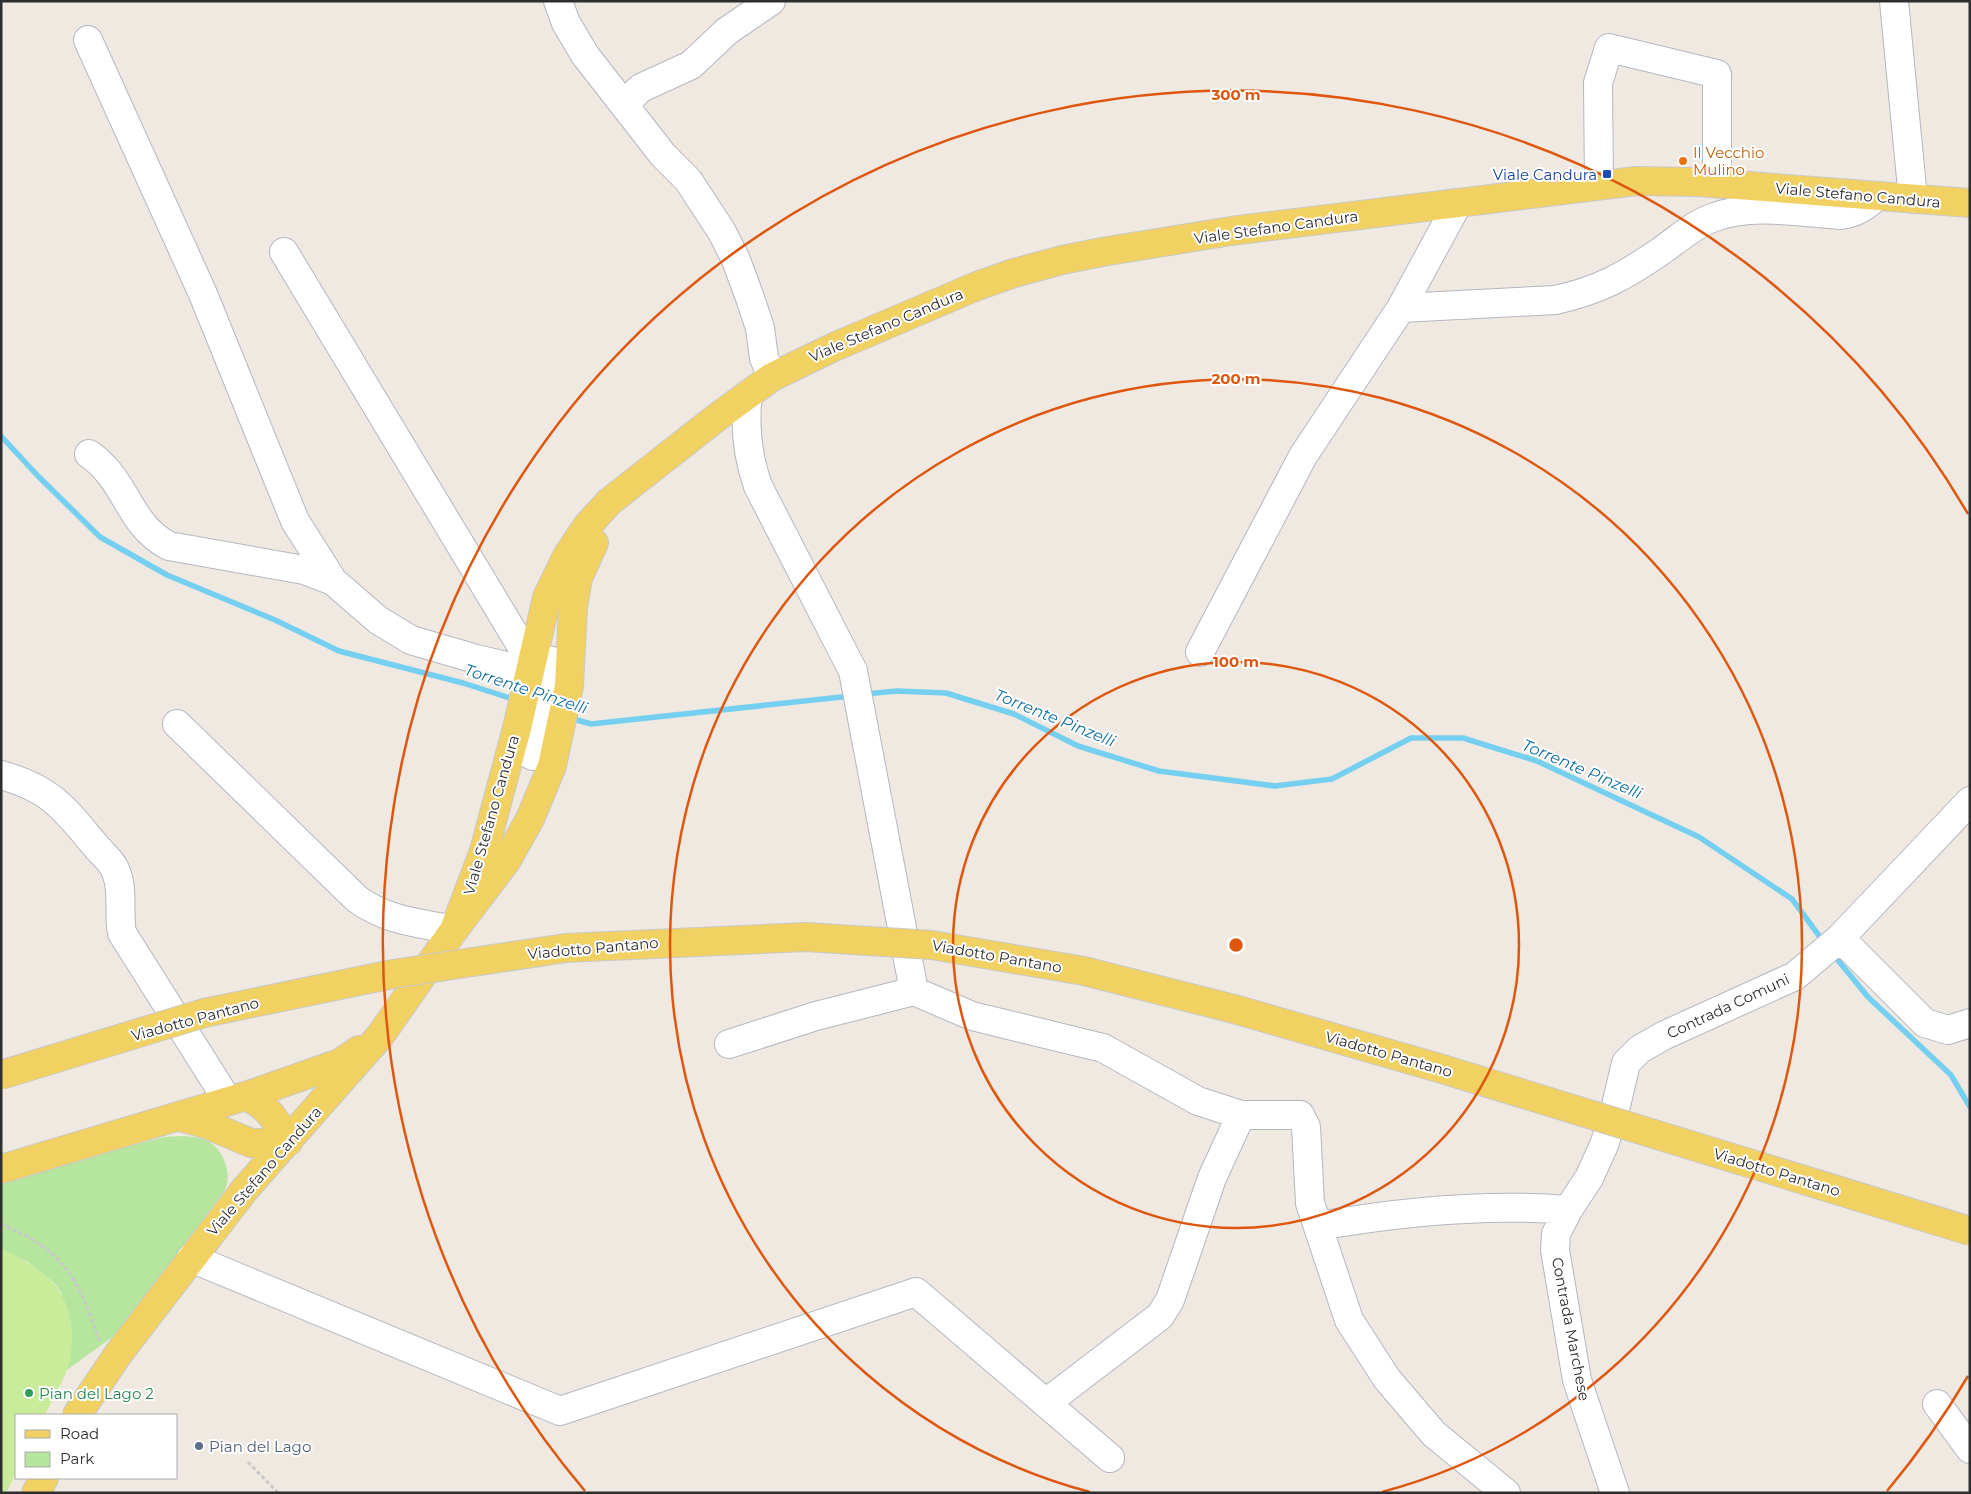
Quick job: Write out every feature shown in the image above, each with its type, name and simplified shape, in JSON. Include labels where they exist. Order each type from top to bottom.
[{"type":"main road","name":"Viale Stefano Candura","points":[[79,1414],[109,1368],[246,1188],[380,1036],[454,930],[507,860],[530,819],[552,766],[541,707],[547,597],[567,556],[592,520],[608,502],[772,377],[834,347],[977,286],[1014,273],[1062,260],[1102,252],[1231,232],[1599,185],[1667,180],[1970,203]]},
{"type":"main road","name":"Viale Stefano Candura","points":[[454,930],[541,707],[573,607],[578,578],[598,534],[640,478]]},
{"type":"main road","name":"Viadotto Pantano","points":[[1,1075],[204,1013],[393,974],[566,948],[806,937],[932,945],[1084,971],[1234,1009],[1439,1068],[1970,1231]]},
{"type":"main road","points":[[1,1169],[180,1117],[340,1063],[380,1036]]},
{"type":"main road","points":[[180,1117],[206,1124],[228,1135],[252,1143],[288,1142],[275,1118],[262,1104],[237,1099]]},
{"type":"main road","points":[[228,1135],[240,1157],[246,1188]]},
{"type":"main road","points":[[36,1493],[43,1479]]},
{"type":"street","points":[[558,1],[566,23],[585,55],[663,155],[688,180],[722,232],[736,260],[750,298],[760,328],[764,358],[772,377]]},
{"type":"street","points":[[624,104],[641,88],[691,66],[726,31],[771,1]]},
{"type":"street","points":[[1894,1],[1913,199]]},
{"type":"street","points":[[88,40],[203,294],[295,521],[333,581],[378,620],[411,640],[476,659],[511,666],[541,707]]},
{"type":"street","points":[[1599,185],[1598,83],[1610,48],[1717,74],[1718,183]]},
{"type":"street","points":[[1401,308],[1555,300],[1576,296],[1599,288],[1638,266],[1694,227],[1712,218],[1756,211],[1840,215],[1862,210],[1876,196]]},
{"type":"street","points":[[1200,652],[1302,456],[1401,308],[1458,203]]},
{"type":"street","points":[[284,252],[541,707]]},
{"type":"street","points":[[748,394],[746,442],[758,486],[853,671],[914,991]]},
{"type":"street","points":[[89,454],[101,462],[116,480],[139,522],[153,538],[168,546],[304,570],[333,581]]},
{"type":"street","points":[[176,724],[357,900],[374,911],[391,917],[454,930]]},
{"type":"street","points":[[1,775],[24,781],[44,791],[64,809],[116,870],[119,884],[119,918],[122,933],[237,1099]]},
{"type":"street","name":"Contrada Comuni","points":[[1614,1114],[1626,1063],[1640,1049],[1665,1035],[1795,976],[1840,938],[1970,801]]},
{"type":"street","points":[[1840,938],[1925,1023],[1948,1030],[1970,1023]]},
{"type":"street","points":[[728,1044],[816,1016],[914,991],[972,1016],[1103,1048],[1198,1101],[1241,1115],[1300,1115],[1306,1127],[1310,1203],[1349,1320],[1387,1379],[1434,1434],[1506,1493]]},
{"type":"street","name":"Contrada Marchese","points":[[1614,1114],[1604,1145],[1589,1178],[1568,1210],[1556,1234],[1555,1250],[1577,1380],[1615,1493]]},
{"type":"street","points":[[1046,1403],[1160,1316],[1170,1300],[1212,1178],[1241,1115]]},
{"type":"street","points":[[1318,1226],[1382,1215],[1474,1210],[1568,1210]]},
{"type":"street","points":[[191,1258],[560,1411],[916,1292],[1110,1458]]},
{"type":"street","points":[[1937,1404],[1970,1449]]},
{"type":"path","points":[[1,1224],[31,1237],[57,1257],[80,1288],[109,1368]]},
{"type":"path","points":[[248,1462],[278,1493]]},
{"type":"green space","points":[[183,1136],[208,1141],[220,1153],[226,1165],[228,1177],[225,1190],[122,1330],[67,1370],[71,1353],[61,1292],[53,1282],[28,1262],[1,1249],[1,1180],[164,1137]]},
{"type":"green space","name":"Pian del Lago 2","points":[[1,1249],[37,1269],[56,1286],[68,1309],[72,1335],[71,1353],[67,1370],[46,1414],[15,1414],[15,1475],[6,1493],[1,1493]]},
{"type":"waterway","name":"Torrente Pinzelli","points":[[1,436],[37,475],[100,537],[167,575],[275,620],[339,651],[463,683],[516,700]]},
{"type":"waterway","name":"Torrente Pinzelli","points":[[865,694],[897,691],[946,693],[1014,714],[1078,746],[1159,771],[1275,786],[1332,779],[1411,738],[1463,738],[1537,761],[1699,837],[1792,899],[1823,941]]},
{"type":"waterway","name":"Torrente Pinzelli","points":[[570,718],[591,724],[851,696]]},
{"type":"waterway","name":"Torrente Pinzelli","points":[[1832,953],[1868,997],[1951,1075],[1970,1107]]},
{"type":"place","name":"Il Vecchio Mulino","points":[[1683,161]]},
{"type":"place","name":"Viale Candura","points":[[1607,174]]},
{"type":"place","name":"Pian del Lago 2","points":[[29,1393]]},
{"type":"place","name":"Pian del Lago","points":[[199,1446]]}]
